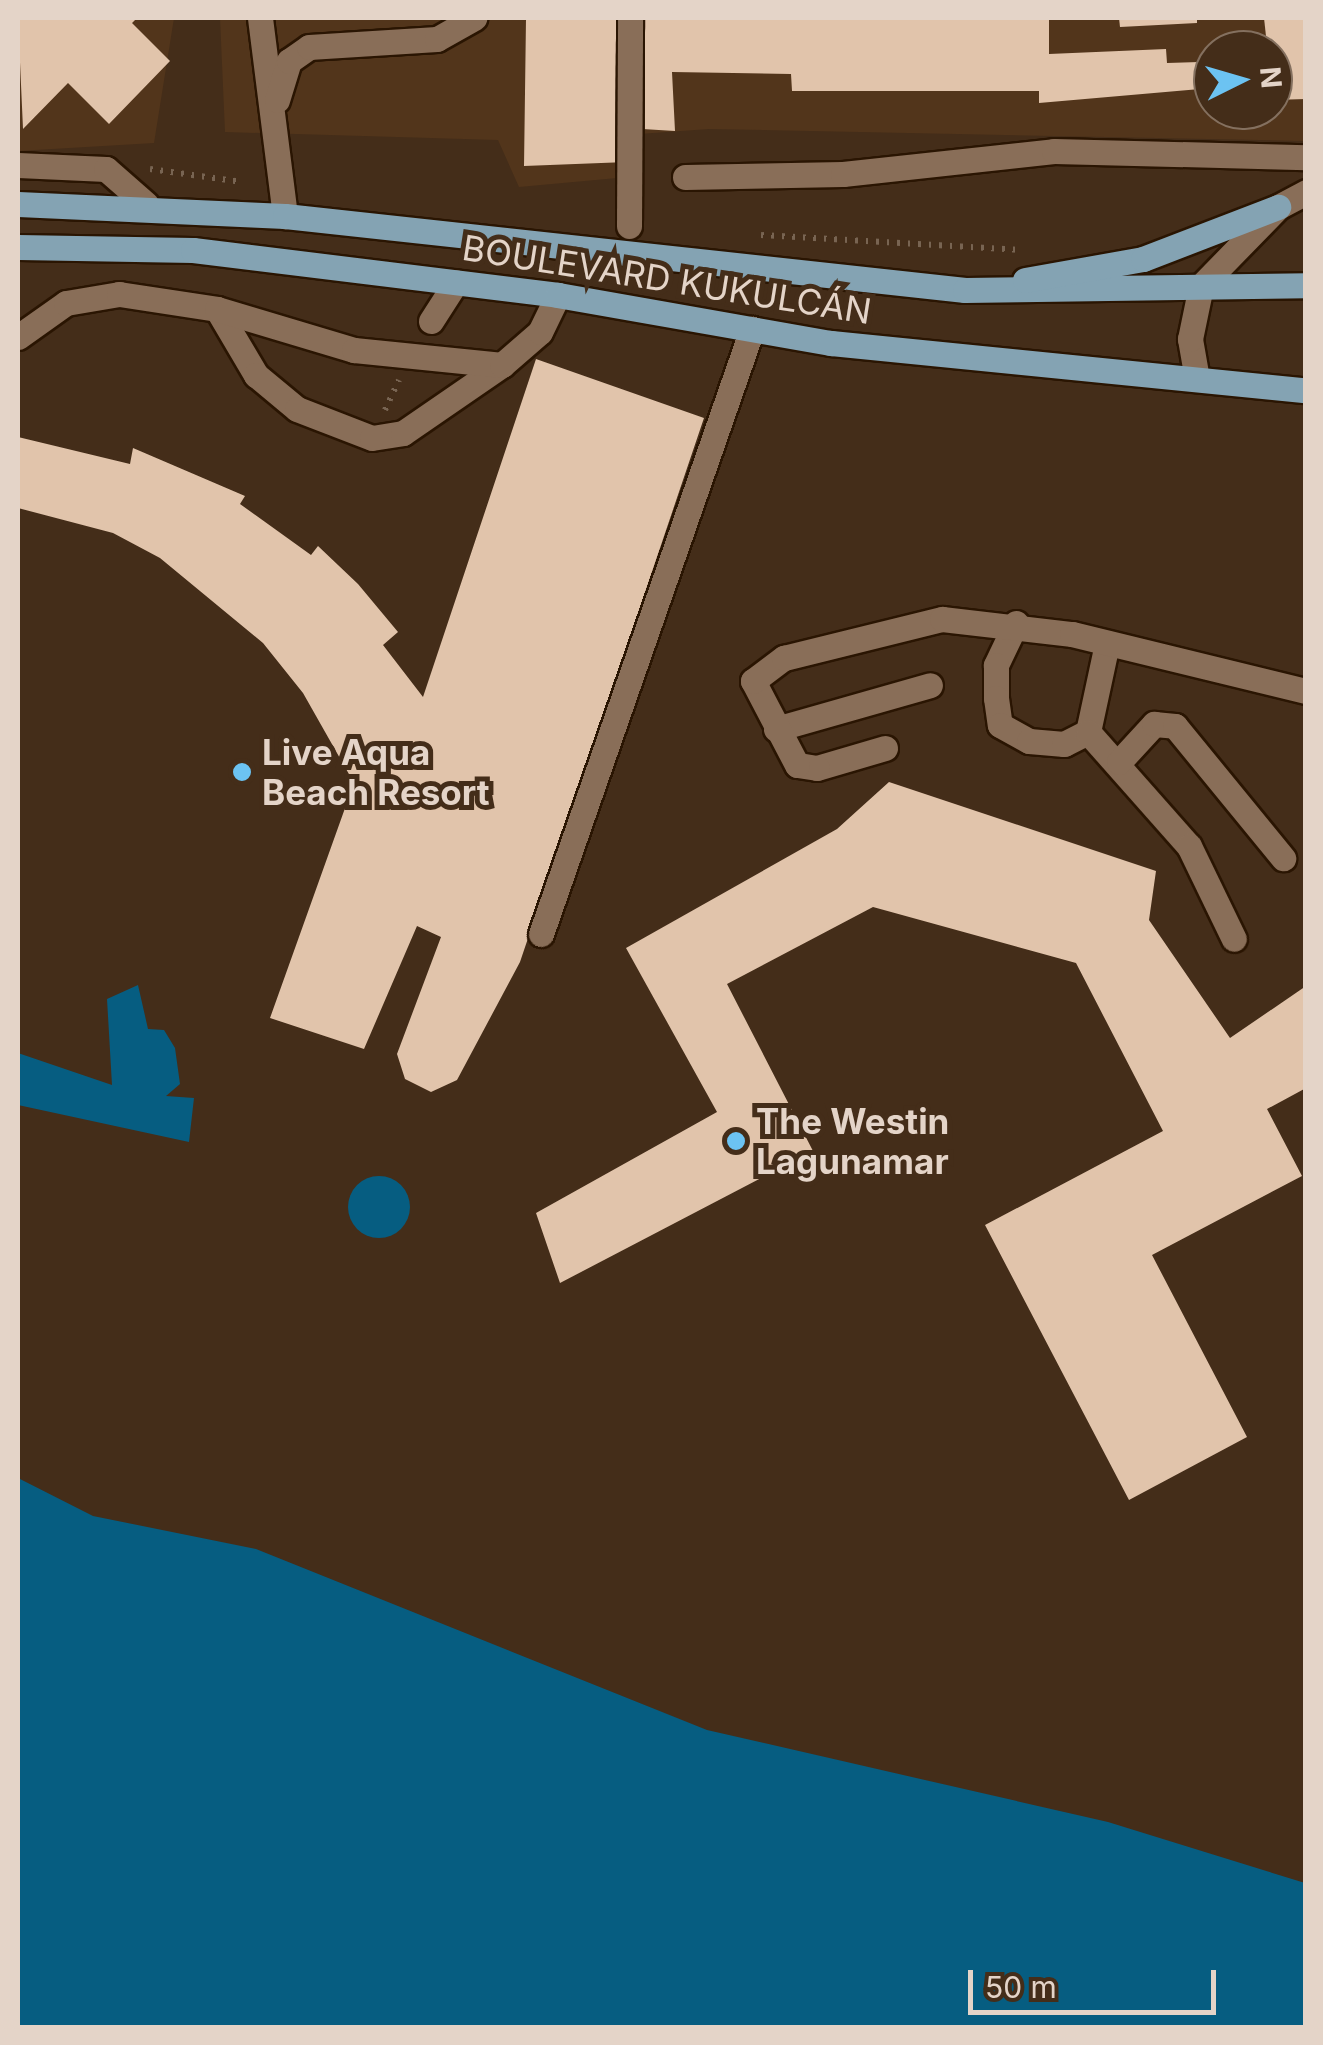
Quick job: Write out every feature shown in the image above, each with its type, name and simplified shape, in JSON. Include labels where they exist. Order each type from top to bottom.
[{"type":"main road","name":"BOULEVARD KUKULCÁN","points":[[18,204],[146,204],[285,216],[966,290],[1306,285]]},
{"type":"main road","points":[[966,290],[1143,259],[1278,206]]},
{"type":"main road","name":"BOULEVARD KUKULCÁN","points":[[18,247],[193,250],[558,294],[752,329],[1197,378],[1303,394]]},
{"type":"street","points":[[260,18],[276,100],[285,216]]},
{"type":"street","points":[[276,100],[288,62],[310,47],[437,38],[474,18]]},
{"type":"street","points":[[629,226],[630,18]]},
{"type":"street","points":[[685,176],[843,174],[1054,151],[1306,157]]},
{"type":"street","points":[[18,164],[106,169],[146,204]]},
{"type":"street","points":[[1197,378],[1190,339],[1201,286],[1278,206],[1306,192]]},
{"type":"street","points":[[431,321],[456,282]]},
{"type":"street","points":[[18,336],[66,303],[120,294],[218,309],[354,350],[502,365]]},
{"type":"street","points":[[218,309],[256,375],[297,408],[372,438],[404,433],[502,365],[540,332],[558,294]]},
{"type":"street","points":[[540,934],[752,329]]},
{"type":"street","points":[[885,748],[807,770],[776,728],[753,681],[764,665],[942,618],[1016,623],[1306,692]]},
{"type":"street","points":[[1016,623],[996,665],[1000,725],[1064,744],[1088,732]]},
{"type":"street","points":[[1088,732],[1107,643]]},
{"type":"street","points":[[776,728],[930,686]]},
{"type":"street","points":[[1119,762],[1154,724],[1176,726],[1283,858]]},
{"type":"street","points":[[1088,732],[1119,762],[1189,846],[1234,939]]},
{"type":"path","points":[[132,167],[282,188]]},
{"type":"path","points":[[742,234],[1025,250]]},
{"type":"path","points":[[372,438],[410,356]]},
{"type":"shaded area","points":[[18,18],[174,18],[154,143],[18,151]]},
{"type":"shaded area","points":[[220,18],[1305,18],[1305,141],[709,129],[639,134],[628,177],[519,187],[498,140],[225,132]]},
{"type":"water","points":[[138,985],[148,1029],[164,1030],[175,1048],[180,1084],[166,1096],[194,1098],[189,1142],[18,1105],[18,1053],[112,1085],[107,999]]},
{"type":"water","points":[[379,1176],[401,1185],[410,1207],[401,1229],[379,1238],[357,1229],[348,1207],[357,1185]]},
{"type":"water","points":[[18,1478],[93,1516],[256,1549],[707,1730],[1108,1822],[1305,1883],[1305,2027],[18,2027]]},
{"type":"building","points":[[18,18],[137,18],[132,23],[170,61],[109,124],[68,83],[23,129]]},
{"type":"building","points":[[526,18],[1049,18],[1049,54],[1166,49],[1167,63],[1193,62],[1193,90],[1039,103],[1039,91],[792,91],[791,74],[672,72],[675,131],[626,128],[627,162],[524,166]]},
{"type":"building","points":[[1119,18],[1197,18],[1197,23],[1120,27]]},
{"type":"building","points":[[1264,18],[1306,18],[1306,99],[1293,99],[1293,30],[1265,30]]},
{"type":"building","points":[[536,359],[704,418],[520,962],[457,1080],[431,1092],[405,1079],[397,1054],[441,937],[417,926],[364,1049],[270,1018],[354,783],[303,693],[263,643],[160,558],[113,533],[18,508],[18,437],[130,464],[133,448],[245,496],[240,504],[311,555],[318,546],[358,584],[398,632],[383,645],[423,697]]},
{"type":"building","name":"The Westin Lagunamar","points":[[889,782],[1156,871],[1149,920],[1230,1038],[1306,986],[1306,1088],[1267,1109],[1302,1176],[1152,1255],[1247,1437],[1129,1500],[985,1225],[1163,1131],[1076,963],[873,907],[727,984],[813,1151],[560,1283],[536,1213],[717,1112],[626,948],[837,829]]},
{"type":"place","name":"Live Aqua Beach Resort","points":[[242,772]]},
{"type":"place","name":"The Westin Lagunamar","points":[[736,1141]]}]
